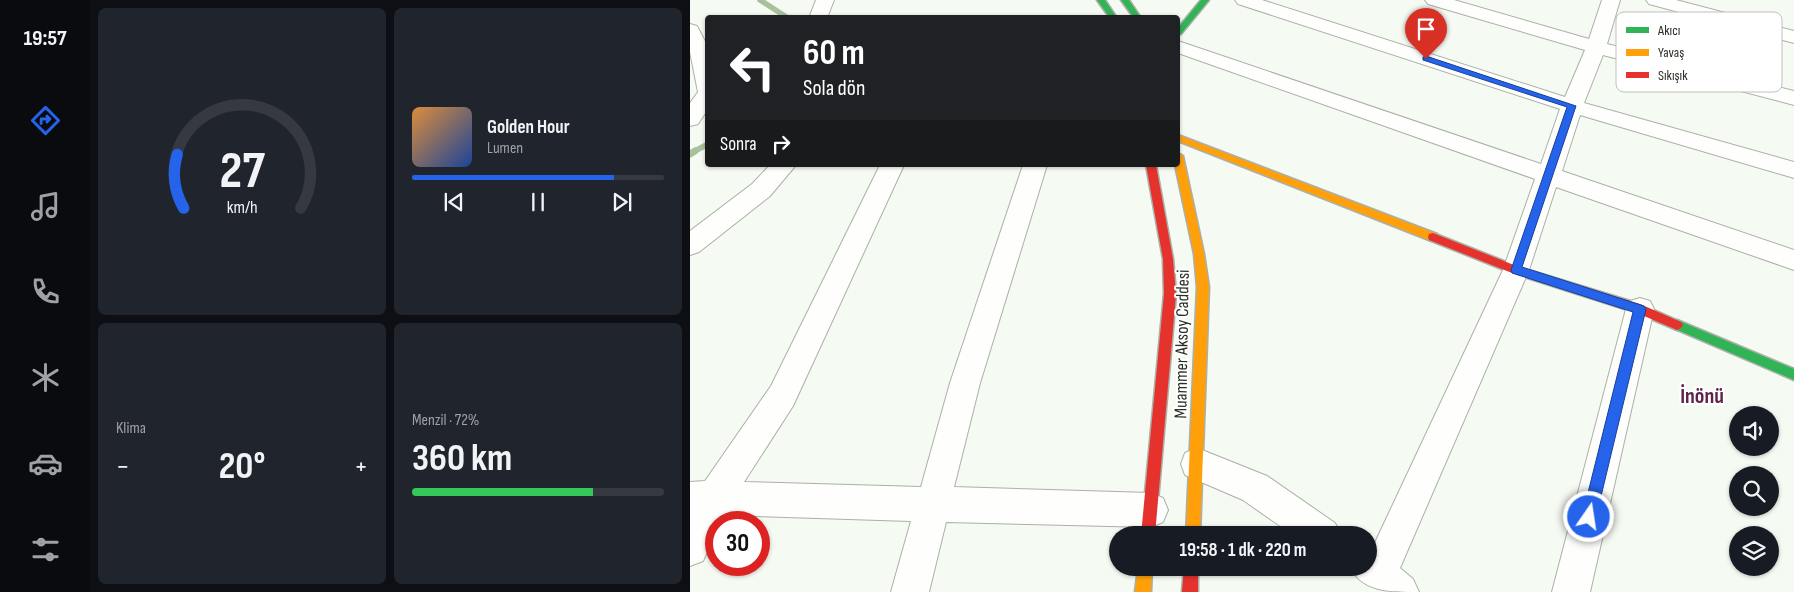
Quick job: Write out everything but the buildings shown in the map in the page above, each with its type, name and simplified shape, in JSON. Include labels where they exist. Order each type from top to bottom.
[{"type":"main road","points":[[1101,0],[1112,15]]},
{"type":"main road","points":[[1126,0],[1136,15]]},
{"type":"main road","points":[[1180,30],[1205,0]]},
{"type":"main road","points":[[1180,139],[1516,270],[1640,309],[1793,374]]},
{"type":"main road","name":"Muammer Aksoy Caddesi","points":[[1180,165],[1199,254],[1203,287],[1194,526]]},
{"type":"main road","points":[[1150,523],[1170,285],[1168,259],[1151,167]]},
{"type":"main road","points":[[1143,592],[1144,576]]},
{"type":"main road","points":[[1190,592],[1191,576]]},
{"type":"street","points":[[819,15],[825,0]]},
{"type":"street","points":[[1244,0],[1572,106],[1794,170]]},
{"type":"street","points":[[1434,0],[1616,52]]},
{"type":"street","points":[[1382,577],[1516,270],[1572,106],[1596,47],[1611,0]]},
{"type":"street","points":[[1655,0],[1726,9]]},
{"type":"street","points":[[690,30],[705,58]]},
{"type":"street","points":[[1782,32],[1794,37]]},
{"type":"street","points":[[1180,48],[1794,260]]},
{"type":"street","points":[[1771,92],[1794,98]]},
{"type":"street","points":[[690,120],[705,97]]},
{"type":"street","points":[[690,245],[761,190],[782,167]]},
{"type":"street","points":[[690,548],[702,498],[782,396],[891,167]]},
{"type":"street","points":[[910,592],[965,383],[1020,219],[1034,167]]},
{"type":"street","points":[[1571,592],[1640,309]]},
{"type":"street","points":[[1197,464],[1255,488],[1310,526]]},
{"type":"street","points":[[702,498],[934,504],[1150,523]]},
{"type":"waterway","points":[[760,0],[783,15]]},
{"type":"waterway","points":[[693,152],[705,146]]},
{"type":"waterway","points":[[690,154],[695,151]]},
{"type":"traffic: fast","points":[[1101,0],[1112,15]]},
{"type":"traffic: fast","points":[[1125,0],[1136,15]]},
{"type":"traffic: fast","points":[[1180,30],[1205,0]]},
{"type":"traffic: fast","points":[[1677,325],[1794,375]]},
{"type":"traffic: slow","points":[[1180,139],[1433,237]]},
{"type":"traffic: slow","points":[[1180,165],[1199,254],[1203,287],[1193,526]]},
{"type":"traffic: slow","points":[[1143,592],[1144,576]]},
{"type":"traffic: jam","points":[[1149,526],[1170,294],[1168,259],[1151,167]]},
{"type":"traffic: jam","points":[[1433,237],[1516,270],[1640,309],[1677,325]]},
{"type":"traffic: jam","points":[[1190,592],[1191,576]]},
{"type":"district","name":"İnönü","points":[[1702,396]]},
{"type":"route","points":[[1426,59],[1572,106],[1516,270],[1640,309],[1589,517]]}]
